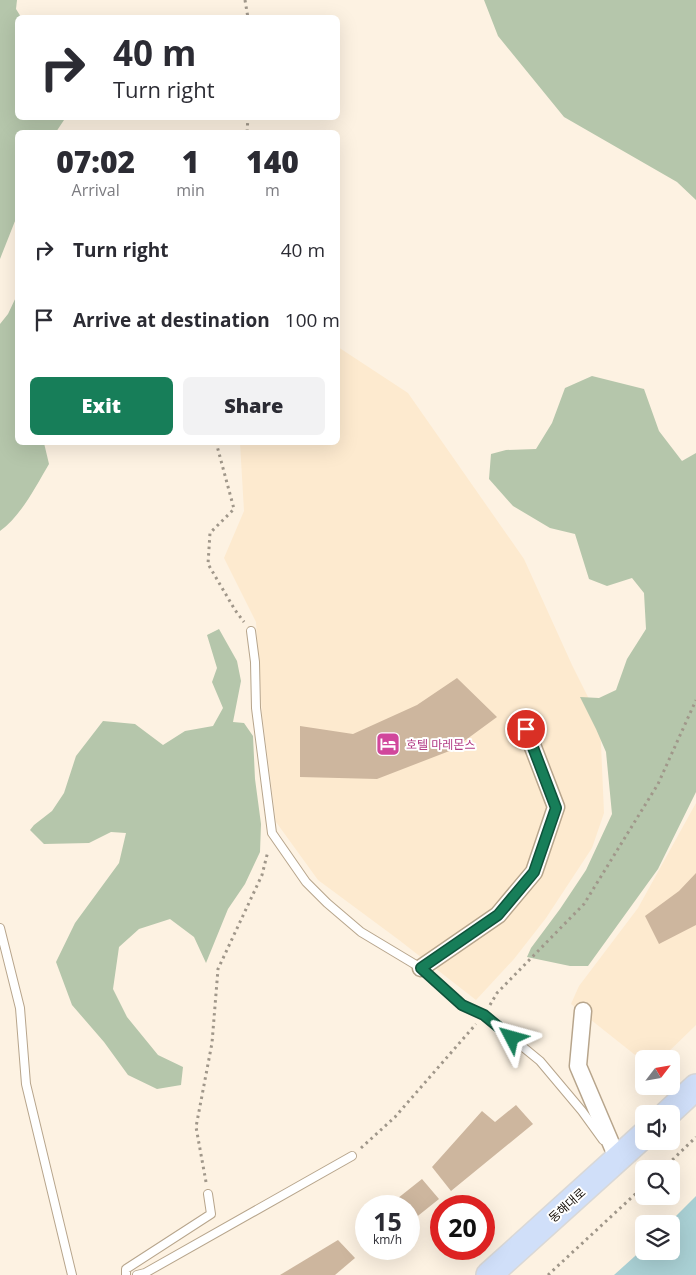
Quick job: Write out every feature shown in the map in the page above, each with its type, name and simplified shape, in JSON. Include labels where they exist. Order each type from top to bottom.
[{"type":"main road","points":[[677,1105],[696,1087]]},
{"type":"main road","name":"동해대로","points":[[489,1275],[635,1144]]},
{"type":"street","points":[[421,968],[498,915],[534,872],[556,808],[526,729]]},
{"type":"street","points":[[583,1011],[578,1066],[618,1160]]},
{"type":"lane","points":[[250,631],[255,662],[256,708],[272,833],[306,882],[361,932],[421,968],[462,1005],[484,1015],[540,1061],[582,1111],[618,1160]]},
{"type":"lane","points":[[0,928],[20,1008],[26,1084],[72,1275]]},
{"type":"lane","points":[[137,1275],[144,1273],[352,1156]]},
{"type":"lane","points":[[126,1275],[126,1269],[211,1214],[208,1194]]},
{"type":"path","points":[[245,0],[248,15]]},
{"type":"path","points":[[217,445],[234,509],[210,532],[208,564],[235,610],[250,631]]},
{"type":"path","points":[[352,1156],[395,1117],[484,1015],[497,993],[584,904],[658,784],[696,700]]},
{"type":"path","points":[[208,1194],[196,1127],[212,1043],[218,969],[262,875],[272,833]]},
{"type":"path","points":[[672,1160],[696,1138]]},
{"type":"path","points":[[548,1275],[635,1194]]},
{"type":"shaded area","points":[[340,348],[408,393],[524,559],[572,665],[600,721],[604,813],[592,848],[546,918],[514,959],[476,1000],[318,880],[276,822],[262,714],[256,622],[224,558],[244,511],[240,445],[340,445]]},
{"type":"shaded area","points":[[696,803],[696,1025],[670,1050],[635,1050],[635,1055],[571,1004],[579,986],[638,908]]},
{"type":"green space","points":[[0,0],[17,0],[16,9],[20,15],[15,15],[15,120],[64,120],[57,130],[15,130],[15,221],[0,259]]},
{"type":"green space","points":[[484,0],[696,0],[696,200],[677,182],[564,117],[498,36]]},
{"type":"green space","points":[[15,299],[15,445],[44,445],[49,464],[21,509],[8,525],[0,531],[0,324],[8,314]]},
{"type":"green space","points":[[592,376],[644,389],[659,431],[682,461],[696,453],[696,792],[658,869],[588,966],[570,966],[527,957],[531,948],[586,870],[612,814],[606,752],[580,697],[599,698],[616,690],[627,659],[646,629],[644,593],[632,578],[607,586],[589,579],[575,534],[550,528],[513,506],[489,479],[491,454],[506,450],[536,449],[552,423],[565,388]]},
{"type":"green space","points":[[219,629],[237,661],[241,681],[233,722],[244,723],[253,736],[255,779],[261,824],[260,852],[245,884],[228,909],[206,963],[194,937],[170,919],[139,929],[119,947],[113,989],[127,1017],[158,1055],[183,1067],[181,1085],[157,1089],[128,1075],[104,1042],[72,1005],[56,962],[75,923],[119,863],[126,833],[111,832],[89,843],[44,844],[30,830],[52,811],[64,793],[76,756],[103,721],[135,724],[163,745],[185,731],[213,726],[223,708],[212,682],[217,668],[207,635]]},
{"type":"water","points":[[696,1196],[696,1275],[614,1275],[635,1256],[635,1260],[680,1260],[680,1215],[677,1215]]},
{"type":"building","points":[[457,678],[497,717],[452,750],[377,779],[300,777],[300,726],[353,734],[417,705]]},
{"type":"building","points":[[696,873],[696,925],[659,944],[645,916],[679,891]]},
{"type":"building","points":[[516,1105],[533,1124],[451,1191],[432,1167],[482,1111],[495,1122]]},
{"type":"building","points":[[422,1179],[436,1195],[430,1195],[430,1206],[420,1214],[420,1195],[402,1195]]},
{"type":"building","points":[[338,1240],[355,1258],[335,1275],[280,1275]]},
{"type":"place","name":"호텔 마레몬스","points":[[388,744]]},
{"type":"route","points":[[512,1038],[484,1015],[462,1005],[421,968],[498,915],[534,872],[556,808],[526,729]]}]
